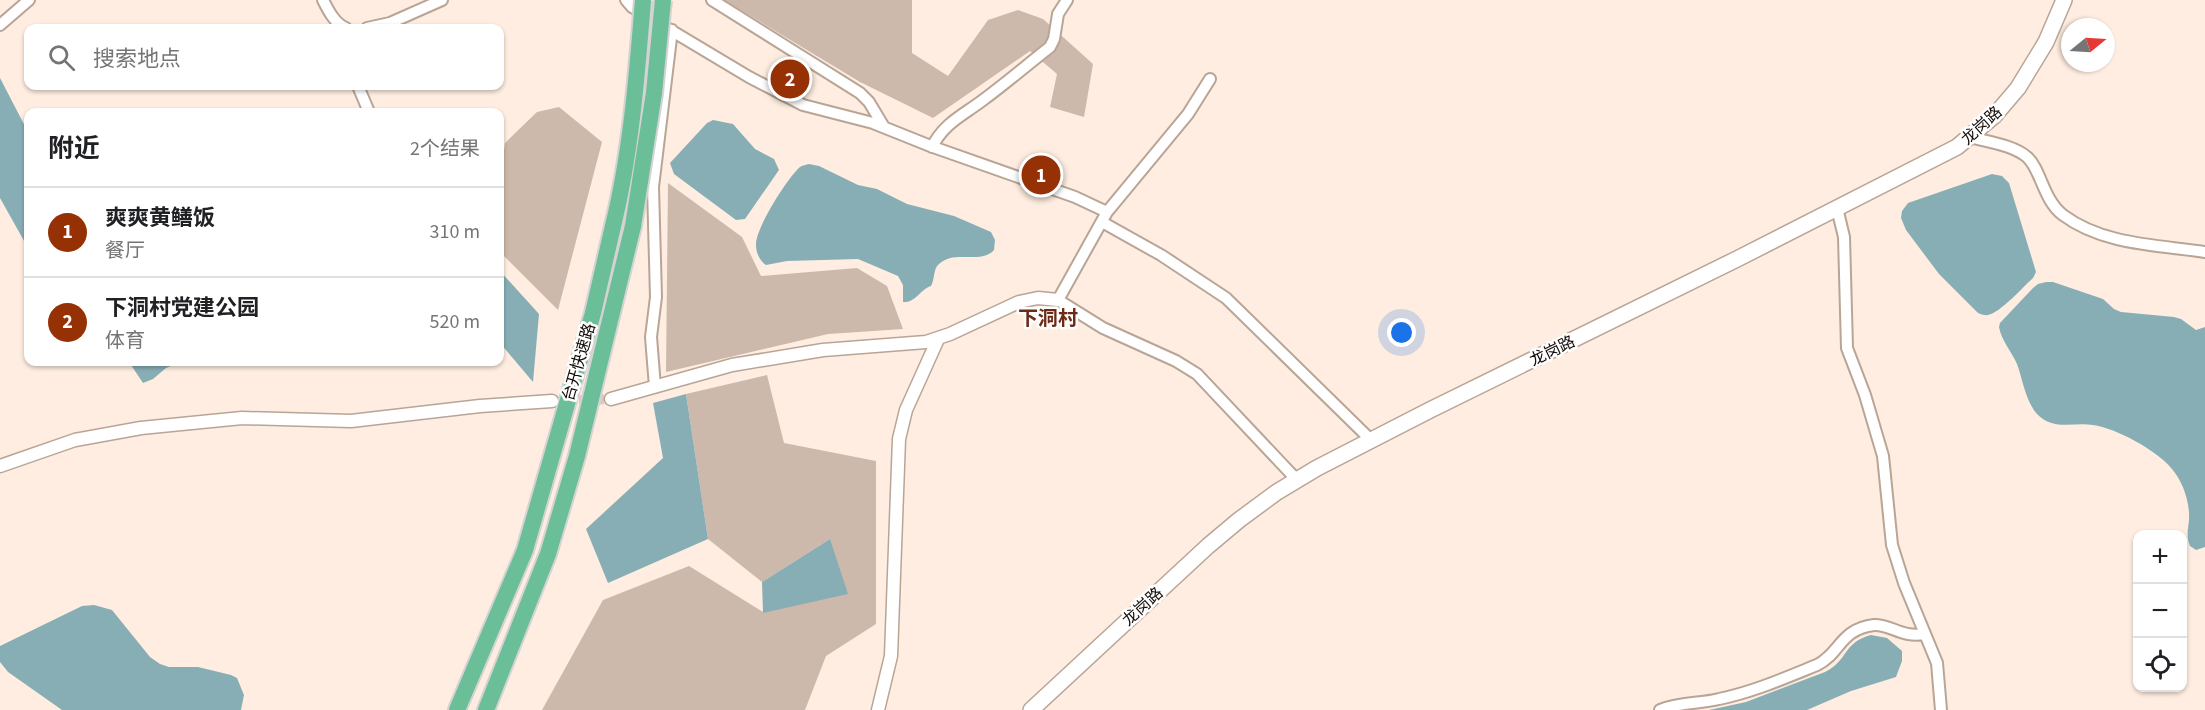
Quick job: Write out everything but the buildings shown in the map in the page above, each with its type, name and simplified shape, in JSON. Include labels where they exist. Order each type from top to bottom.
[{"type":"highway","name":"台开快速路","points":[[457,710],[525,550],[593,313],[620,196],[643,0]]},
{"type":"highway","name":"台开快速路","points":[[486,710],[548,554],[577,456],[633,226],[654,93],[663,0]]},
{"type":"main road","name":"龙岗路","points":[[1031,710],[1208,546],[1259,504],[1297,480],[1371,440],[1957,147],[2007,102],[2029,73],[2046,42],[2064,0]]},
{"type":"street","points":[[0,25],[29,0]]},
{"type":"street","points":[[323,0],[329,12],[340,24]]},
{"type":"street","points":[[385,24],[442,0]]},
{"type":"street","points":[[626,0],[632,7],[748,77],[796,103],[884,127],[932,147],[1075,197],[1226,298],[1371,440]]},
{"type":"street","points":[[712,0],[860,93],[869,102],[884,127]]},
{"type":"street","points":[[932,147],[945,126],[982,102],[1050,47],[1054,39],[1058,14],[1067,0]]},
{"type":"street","points":[[655,387],[651,337],[656,297],[653,188],[672,30]]},
{"type":"street","points":[[1058,300],[1104,217],[1188,114],[1210,80]]},
{"type":"street","points":[[360,90],[367,108]]},
{"type":"street","points":[[1970,137],[1999,145],[2026,157],[2056,208],[2085,230],[2107,237],[2205,252]]},
{"type":"street","points":[[1838,208],[1844,237],[1847,348],[1871,413],[1883,456],[1892,545],[1939,670],[1941,710]]},
{"type":"street","points":[[611,399],[732,365],[823,350],[912,345],[938,339],[1019,302],[1038,298],[1058,300],[1102,328],[1176,361],[1197,374],[1297,480]]},
{"type":"street","points":[[878,710],[891,656],[899,439],[906,410],[938,339]]},
{"type":"street","points":[[0,465],[75,440],[141,428],[242,418],[351,421],[480,406],[552,401]]},
{"type":"street","points":[[1660,710],[1677,704],[1718,700],[1749,692],[1817,665],[1825,660],[1845,637],[1860,629],[1876,625],[1913,636],[1924,634]]},
{"type":"shaded area","points":[[724,0],[912,0],[912,53],[948,76],[988,20],[1018,10],[1043,19],[1093,64],[1084,117],[1050,107],[1057,74],[1030,51],[933,118],[860,82]]},
{"type":"shaded area","points":[[559,107],[602,142],[558,310],[504,256],[505,143],[537,112]]},
{"type":"shaded area","points":[[668,183],[742,237],[761,276],[857,268],[887,286],[903,329],[828,334],[666,372]]},
{"type":"shaded area","points":[[767,375],[784,443],[876,461],[876,624],[826,656],[805,710],[542,710],[603,600],[689,566],[763,612],[830,539],[762,582],[708,539],[686,394]]},
{"type":"water","points":[[0,78],[24,124],[24,241],[0,198]]},
{"type":"water","points":[[713,120],[733,124],[755,149],[774,159],[779,170],[745,219],[736,220],[674,174],[670,163],[707,123]]},
{"type":"water","points":[[809,164],[819,166],[858,185],[877,189],[907,204],[954,216],[991,232],[995,240],[994,250],[982,256],[945,260],[937,266],[931,286],[907,302],[903,302],[903,285],[898,276],[858,259],[787,261],[766,265],[760,259],[756,248],[761,227],[788,181],[800,167]]},
{"type":"water","points":[[1992,174],[2002,176],[2009,183],[2036,272],[2033,278],[2005,305],[1986,315],[1978,313],[1939,274],[1906,230],[1901,218],[1902,211],[1908,203]]},
{"type":"water","points":[[504,275],[539,314],[533,382],[504,348]]},
{"type":"water","points":[[2046,282],[2053,282],[2103,299],[2121,312],[2174,317],[2181,319],[2196,330],[2205,327],[2205,547],[2196,550],[2190,546],[2189,513],[2185,493],[2176,474],[2166,462],[2136,441],[2113,431],[2086,424],[2056,424],[2043,419],[2033,408],[2017,364],[1999,327],[2000,323],[2033,288]]},
{"type":"water","points":[[132,366],[171,366],[153,379],[143,383]]},
{"type":"water","points":[[686,394],[708,539],[608,583],[586,529],[663,458],[653,403]]},
{"type":"water","points":[[830,539],[848,594],[763,613],[762,582]]},
{"type":"water","points":[[94,605],[112,610],[150,657],[160,664],[169,667],[198,667],[237,678],[244,695],[241,710],[62,710],[8,672],[0,662],[0,646],[82,606]]},
{"type":"water","points":[[1871,635],[1887,638],[1902,651],[1902,661],[1896,677],[1851,691],[1807,710],[1709,710],[1746,702],[1825,672],[1838,662],[1855,642]]},
{"type":"tunnel","points":[[564,401],[611,399]]},
{"type":"place","name":"下洞村党建公园","points":[[790,79]]},
{"type":"place","name":"爽爽黄鳝饭","points":[[1041,175]]},
{"type":"district","name":"下洞村","points":[[1048,318]]}]
